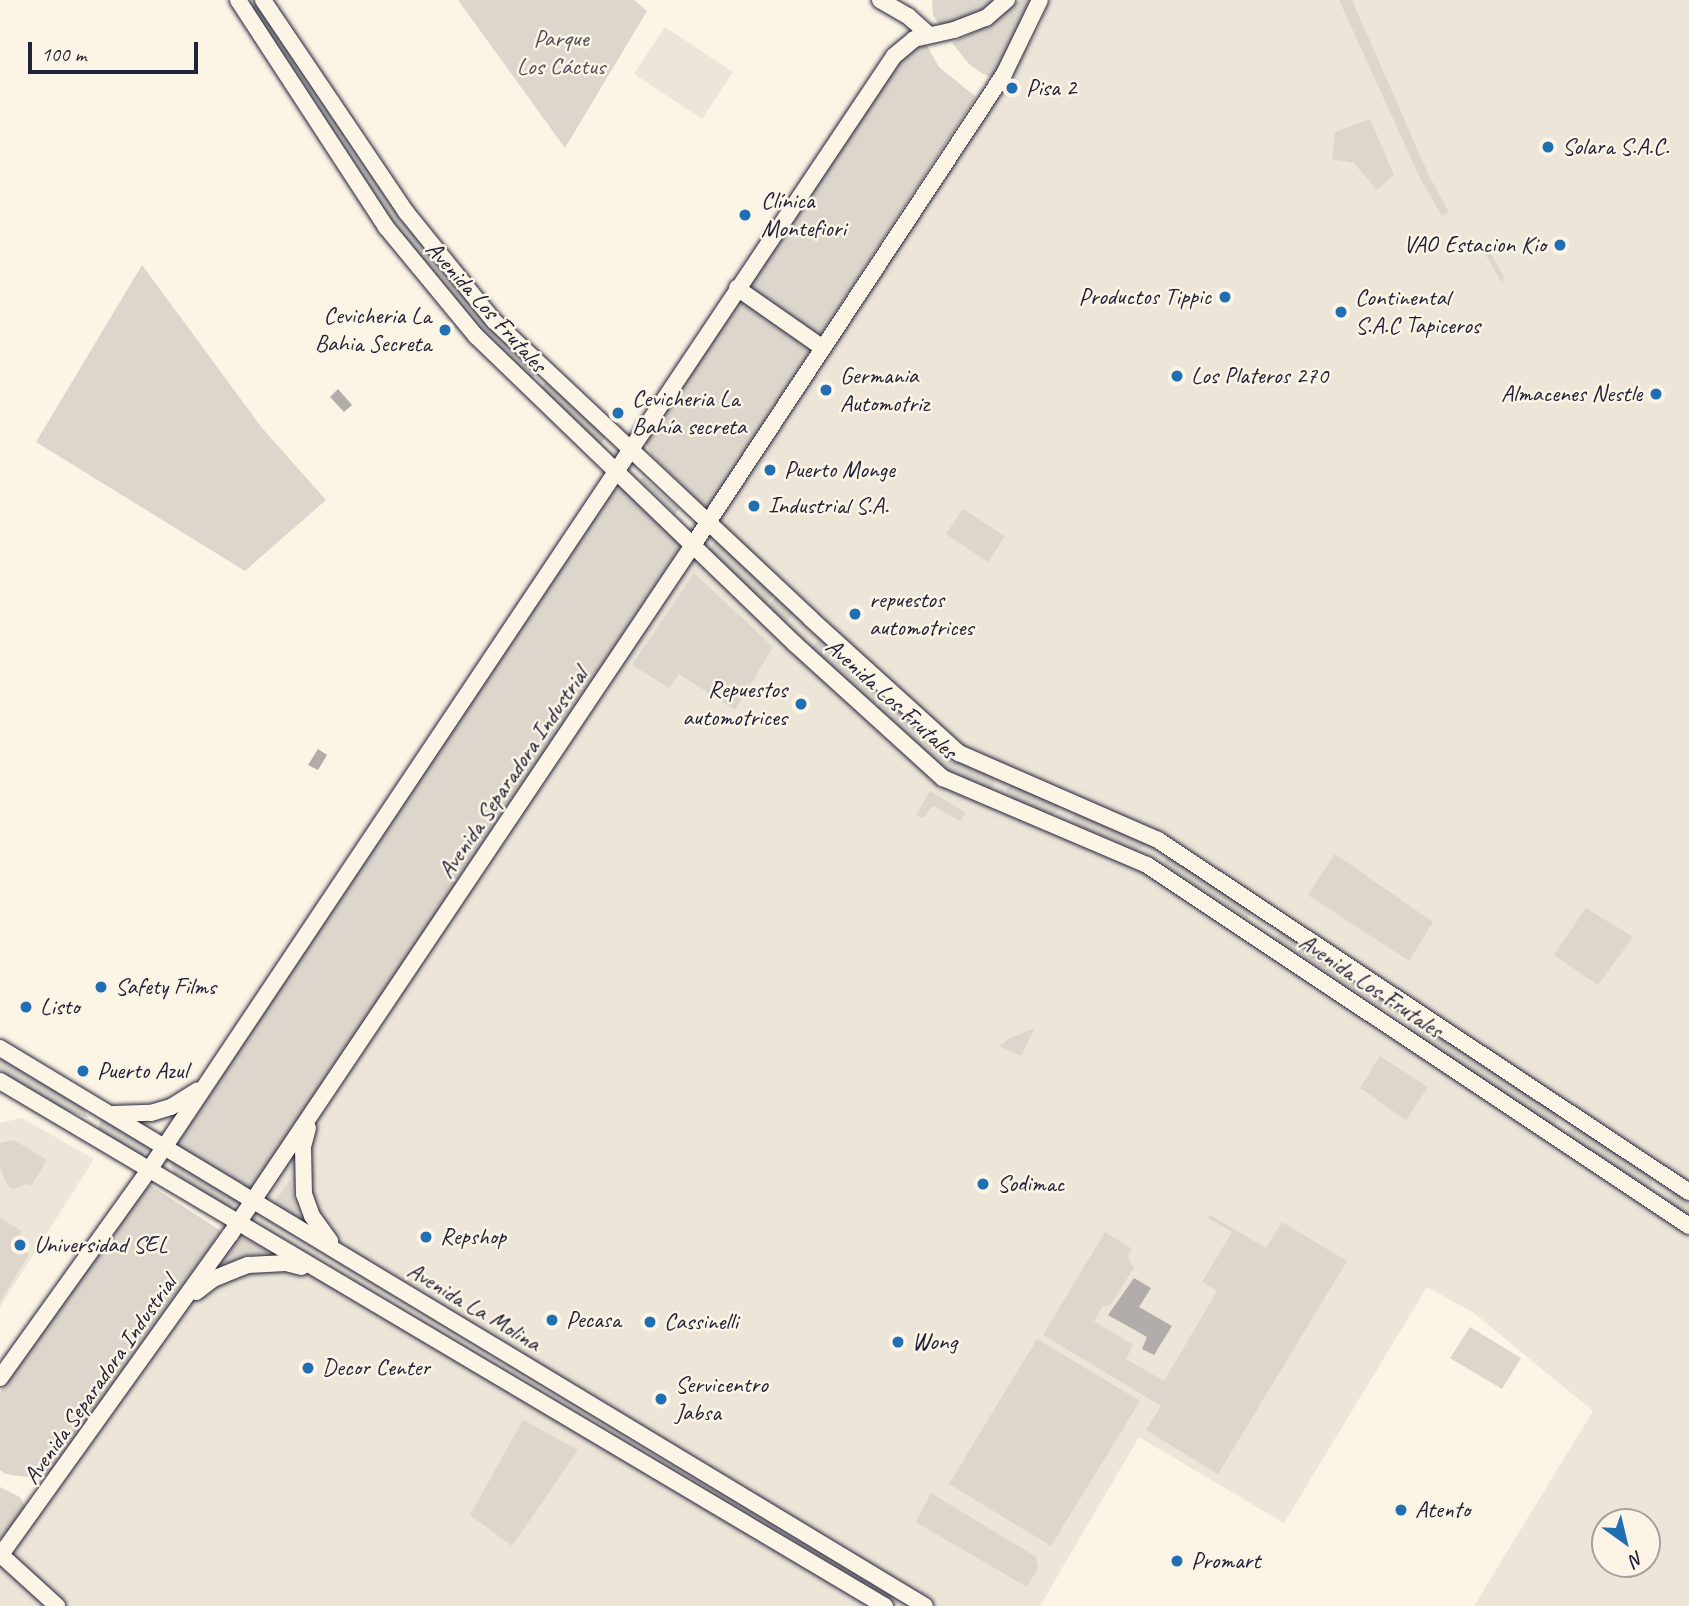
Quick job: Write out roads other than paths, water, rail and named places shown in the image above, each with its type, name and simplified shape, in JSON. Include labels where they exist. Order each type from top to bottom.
[{"type":"main road","name":"Avenida Los Frutales","points":[[238,0],[386,227],[476,336],[795,644],[943,778],[1147,865],[1689,1226]]},
{"type":"main road","name":"Avenida Los Frutales","points":[[263,0],[406,212],[485,310],[630,450],[959,752],[1158,840],[1689,1192]]},
{"type":"main road","points":[[880,0],[918,23],[929,35]]},
{"type":"main road","points":[[0,1378],[165,1147],[894,56],[914,39],[986,18],[1007,0]]},
{"type":"main road","name":"Avenida Separadora Industrial","points":[[1,1555],[238,1224],[693,545],[1004,74],[1040,0]]},
{"type":"main road","points":[[737,288],[823,348]]},
{"type":"main road","name":"Avenida La Molina","points":[[0,1048],[925,1606]]},
{"type":"main road","name":"Avenida La Molina","points":[[0,1081],[886,1606]]},
{"type":"main road","points":[[111,1114],[151,1112],[170,1107],[205,1085]]},
{"type":"main road","points":[[320,1100],[303,1147],[304,1194],[318,1226],[342,1253]]},
{"type":"main road","points":[[54,1113],[90,1126],[95,1117],[90,1102]]},
{"type":"main road","points":[[1657,1204],[1673,1181]]},
{"type":"main road","points":[[178,1308],[213,1279],[248,1265],[286,1264],[325,1275]]},
{"type":"main road","points":[[505,1381],[518,1360]]},
{"type":"main road","points":[[667,1474],[678,1457]]},
{"type":"main road","points":[[1,1555],[57,1606]]},
{"type":"place","name":"Pisa 2","points":[[1012,88]]},
{"type":"place","name":"Solara S.A.C.","points":[[1548,147]]},
{"type":"place","name":"Clínica Montefiori","points":[[745,215]]},
{"type":"place","name":"VAO Estacion Kio","points":[[1560,245]]},
{"type":"place","name":"Productos Tippic","points":[[1225,297]]},
{"type":"place","name":"Continental S.A.C Tapiceros","points":[[1341,312]]},
{"type":"place","name":"Cevicheria La Bahia Secreta","points":[[445,330]]},
{"type":"place","name":"Los Plateros 270","points":[[1177,376]]},
{"type":"place","name":"Germania Automotriz","points":[[826,390]]},
{"type":"place","name":"Almacenes Nestle","points":[[1656,394]]},
{"type":"place","name":"Cevicheria La Bahía secreta","points":[[618,413]]},
{"type":"place","name":"Puerto Monge","points":[[770,470]]},
{"type":"place","name":"Industrial S.A.","points":[[754,506]]},
{"type":"place","name":"repuestos automotrices","points":[[855,614]]},
{"type":"place","name":"Repuestos automotrices","points":[[801,704]]},
{"type":"place","name":"Safety Films","points":[[101,987]]},
{"type":"place","name":"Listo","points":[[26,1007]]},
{"type":"place","name":"Puerto Azul","points":[[83,1071]]},
{"type":"place","name":"Sodimac","points":[[983,1184]]},
{"type":"place","name":"Repshop","points":[[426,1237]]},
{"type":"place","name":"Universidad SEL","points":[[20,1245]]},
{"type":"place","name":"Pecasa","points":[[552,1320]]},
{"type":"place","name":"Cassinelli","points":[[650,1322]]},
{"type":"place","name":"Wong","points":[[898,1342]]},
{"type":"place","name":"Decor Center","points":[[308,1368]]},
{"type":"place","name":"Servicentro Jabsa","points":[[661,1399]]},
{"type":"place","name":"Atento","points":[[1401,1510]]},
{"type":"place","name":"Promart","points":[[1177,1561]]},
{"type":"park label","name":"Parque Los Cáctus","points":[[561,53]]}]
